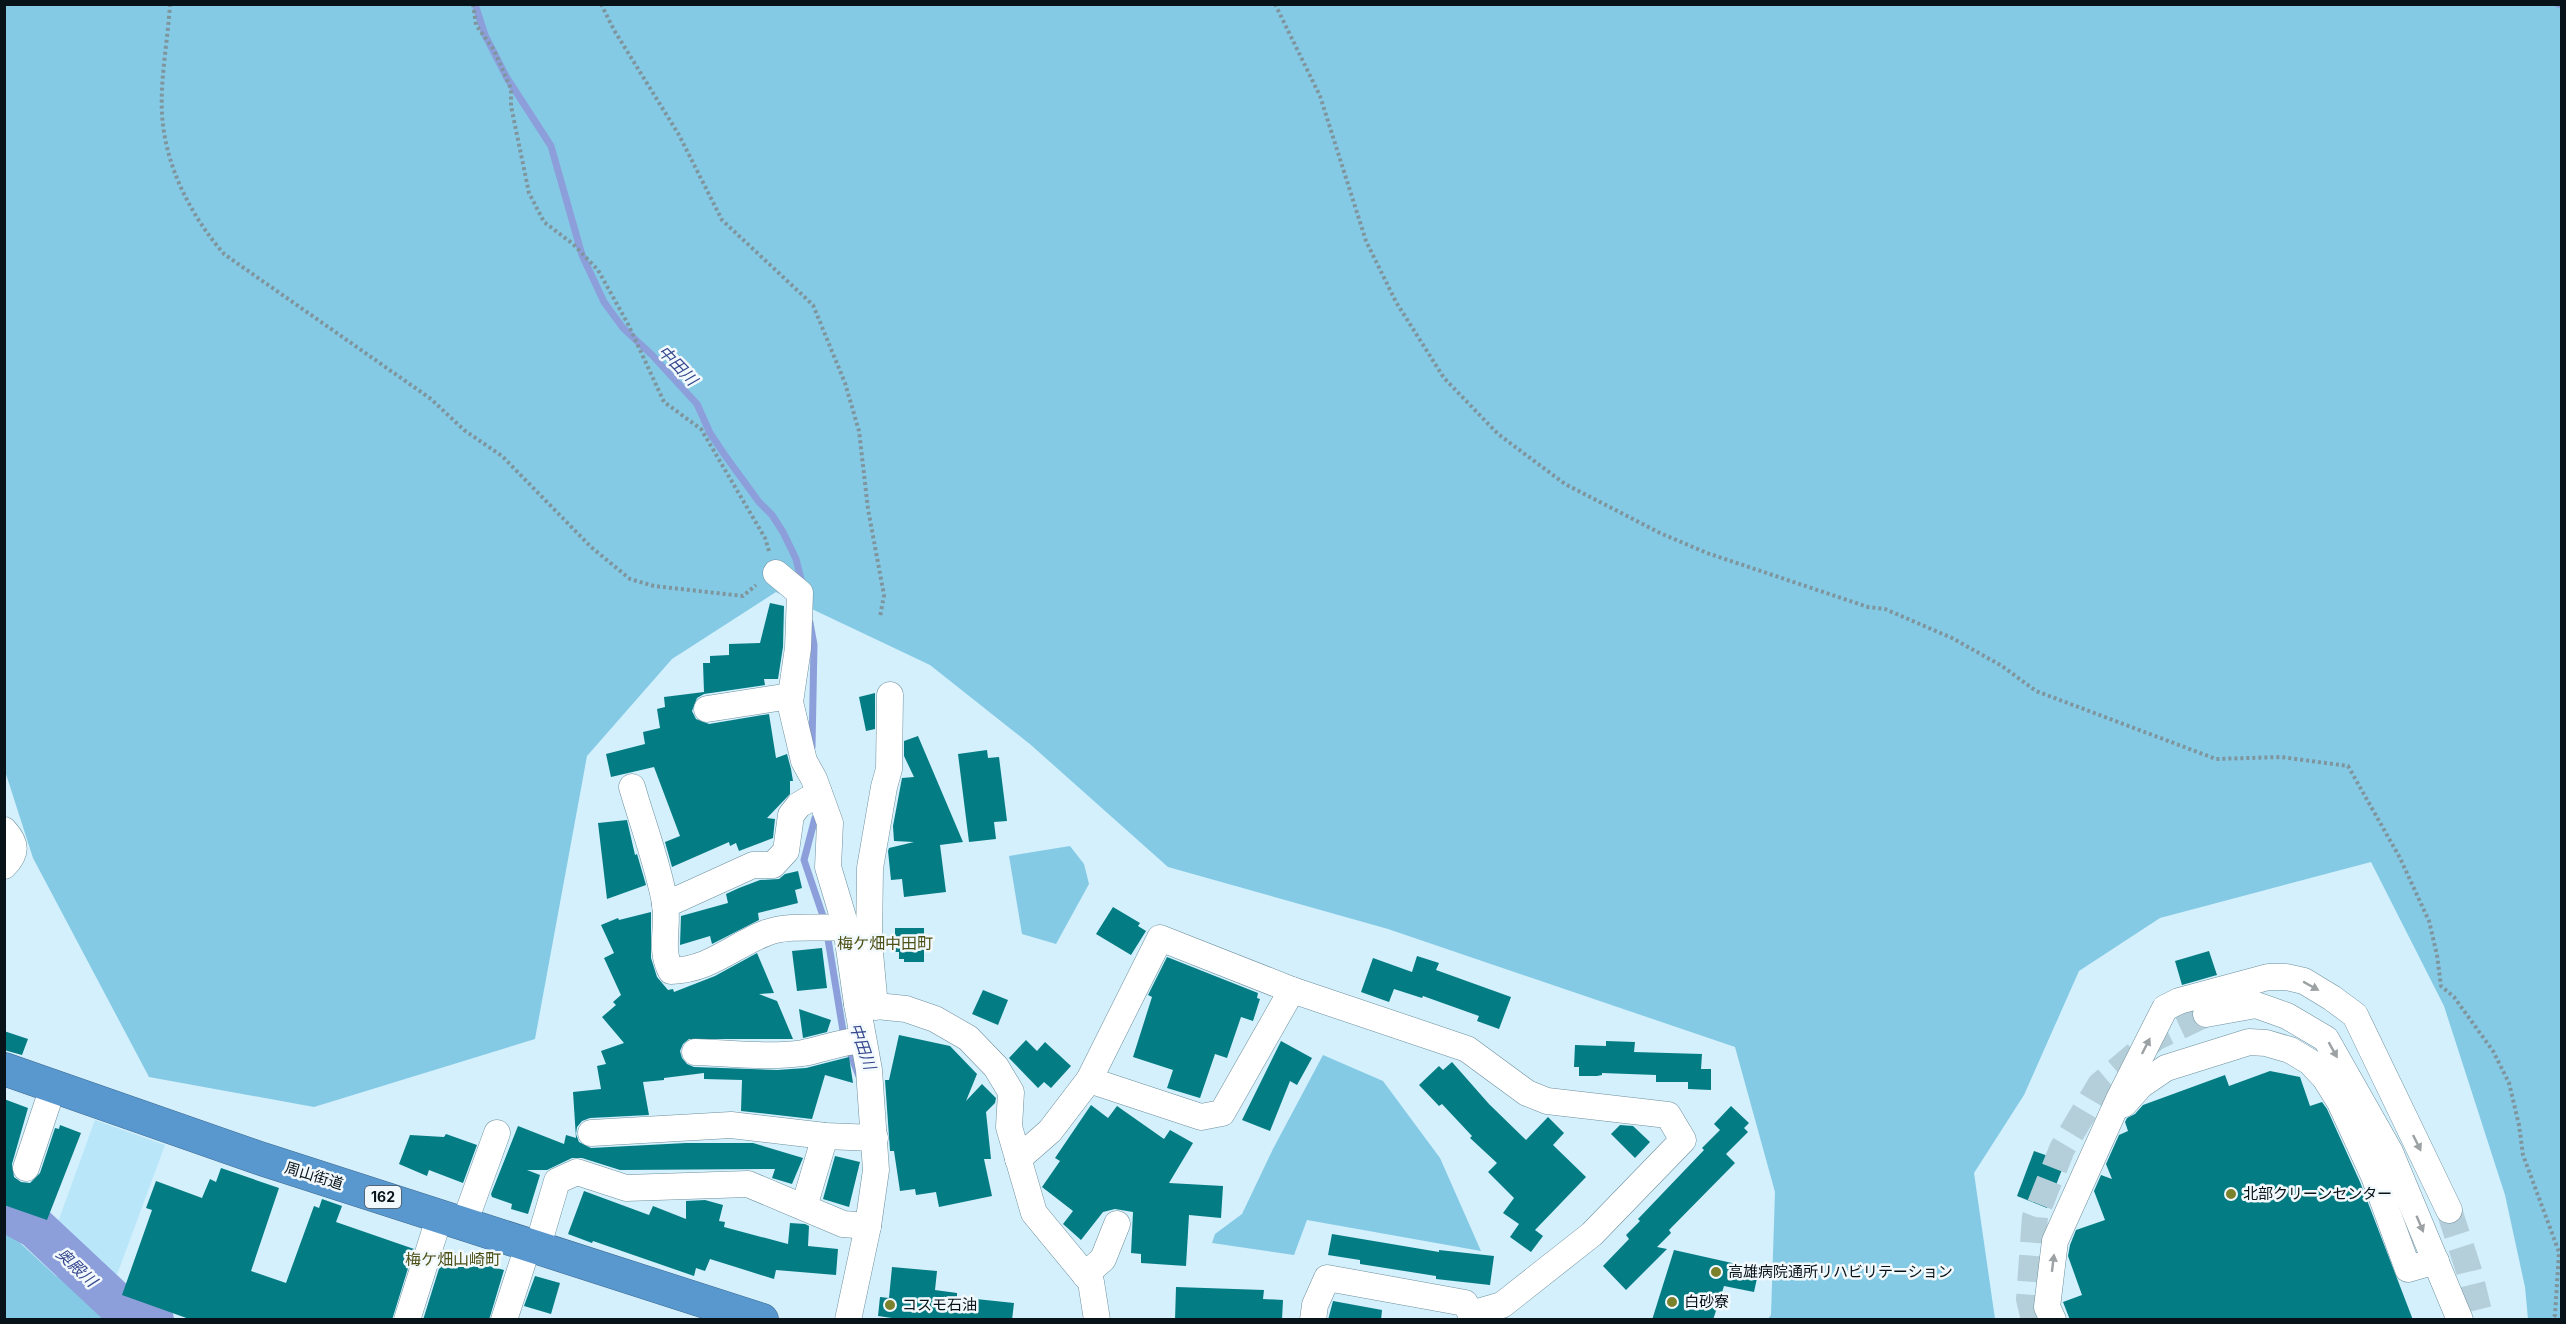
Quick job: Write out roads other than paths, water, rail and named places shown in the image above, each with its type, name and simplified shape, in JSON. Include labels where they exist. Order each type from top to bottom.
[{"type":"highway","name":"周山街道","points":[[4,1069],[262,1160],[762,1320]]},
{"type":"street","points":[[776,573],[800,593],[798,648],[790,702],[799,746],[830,823],[828,867],[835,928],[866,1006]]},
{"type":"street","points":[[848,1320],[858,1226],[876,1170],[869,1070],[862,1040],[869,942],[870,868],[889,769],[890,695]]},
{"type":"street","points":[[707,709],[784,697],[790,702]]},
{"type":"street","points":[[632,787],[665,905],[664,949],[671,971],[683,970],[726,956],[770,931],[835,928]]},
{"type":"street","points":[[665,905],[753,865],[774,865],[786,851],[791,815],[799,805],[819,793]]},
{"type":"street","points":[[4,830],[14,842],[15,850],[14,857],[4,866]]},
{"type":"street","points":[[1018,1160],[1050,1131],[1089,1080],[1160,938],[1292,990],[1467,1049],[1527,1093],[1547,1101],[1668,1115],[1683,1140],[1592,1234],[1503,1305],[1472,1317],[1465,1303],[1328,1278],[1315,1305],[1313,1320]]},
{"type":"street","points":[[2053,1320],[2047,1307],[2055,1240],[2108,1123],[2165,1008],[2179,1001],[2268,977],[2286,977],[2304,981],[2355,1015],[2450,1210]]},
{"type":"street","points":[[1089,1080],[1201,1117],[1222,1113],[1292,990]]},
{"type":"street","points":[[2206,1014],[2256,1005],[2287,1016],[2326,1039],[2390,1152],[2460,1320]]},
{"type":"street","points":[[866,1006],[906,1009],[953,1027],[982,1050],[1008,1084],[1011,1092],[1010,1127],[1034,1213],[1091,1282],[1097,1320]]},
{"type":"street","points":[[695,1052],[785,1054],[805,1052],[839,1042],[862,1040]]},
{"type":"street","points":[[2108,1123],[2142,1085],[2166,1068],[2248,1042],[2290,1050],[2310,1062],[2325,1078],[2340,1102],[2374,1176],[2408,1269],[2436,1261]]},
{"type":"street","points":[[26,1168],[53,1086]]},
{"type":"street","points":[[591,1133],[731,1125],[825,1136],[874,1138]]},
{"type":"street","points":[[407,1320],[452,1219],[497,1133]]},
{"type":"street","points":[[804,1208],[825,1136]]},
{"type":"street","points":[[504,1320],[557,1181],[577,1172],[626,1188],[748,1184],[804,1208],[858,1226]]},
{"type":"street","points":[[1085,1275],[1103,1258],[1117,1224]]},
{"type":"waterway","name":"中田川","points":[[475,4],[485,35],[507,78],[551,146],[582,255],[604,302],[623,328],[652,355],[697,404],[710,433],[724,454],[783,532],[796,559],[802,583]]},
{"type":"waterway","points":[[2558,4],[2562,5]]},
{"type":"waterway","name":"中田川","points":[[810,623],[814,645],[812,747]]},
{"type":"waterway","name":"中田川","points":[[815,818],[804,860],[825,922]]},
{"type":"waterway","name":"中田川","points":[[827,933],[844,1037]]},
{"type":"waterway","name":"中田川","points":[[848,1048],[860,1079]]},
{"type":"waterway","name":"奥殿川","points":[[4,1210],[35,1227],[114,1301],[153,1320]]},
{"type":"tunnel","points":[[2034,1320],[2029,1299],[2035,1217],[2062,1149],[2100,1085],[2155,1038],[2206,1014]]},
{"type":"tunnel","points":[[2449,1210],[2469,1271],[2481,1320]]},
{"type":"place","name":"北部クリーンセンター","points":[[2231,1194]]},
{"type":"place","name":"高雄病院通所リハビリテーション","points":[[1716,1272]]},
{"type":"place","name":"白砂寮","points":[[1672,1302]]},
{"type":"place","name":"コスモ石油","points":[[890,1305]]},
{"type":"district","name":"梅ケ畑中田町","points":[[885,943]]},
{"type":"district","name":"梅ケ畑山崎町","points":[[453,1259]]}]
